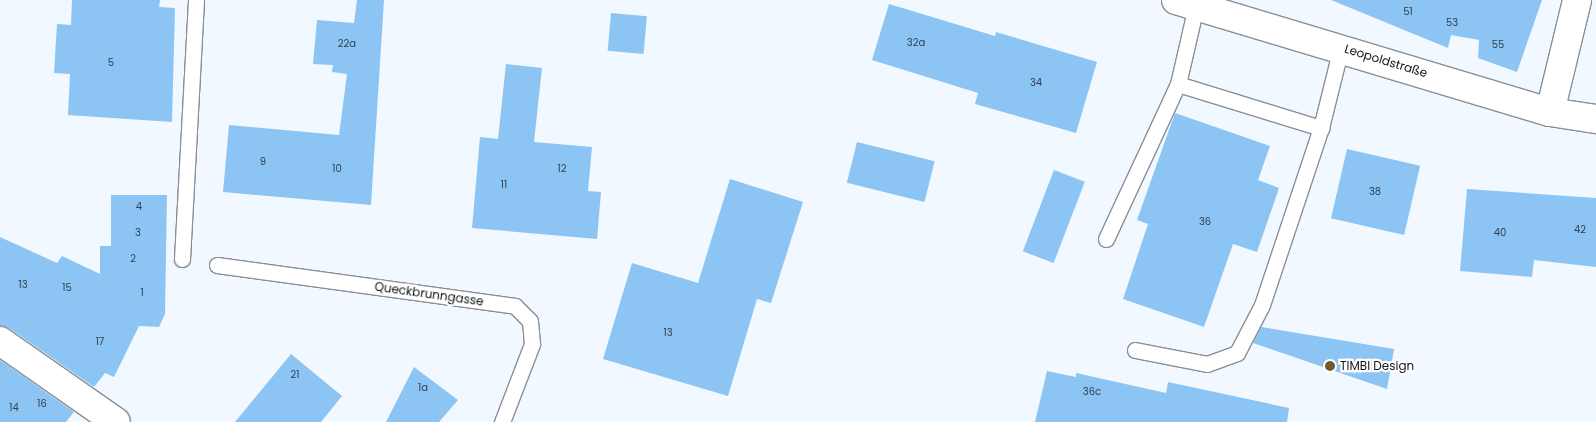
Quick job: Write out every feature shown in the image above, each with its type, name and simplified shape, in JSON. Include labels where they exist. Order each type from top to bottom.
[{"type":"street","points":[[1550,112],[1576,0]]},
{"type":"street","name":"Leopoldstraße","points":[[1186,3],[1341,47],[1550,112],[1596,119]]},
{"type":"street","points":[[0,341],[43,369],[116,422]]},
{"type":"lane","points":[[182,260],[196,0]]},
{"type":"lane","points":[[1106,239],[1178,84],[1186,3]]},
{"type":"lane","points":[[1135,350],[1207,364],[1237,353],[1262,305],[1321,128],[1341,47]]},
{"type":"lane","points":[[1178,84],[1321,128]]},
{"type":"lane","name":"Queckbrunngasse","points":[[217,265],[515,306],[530,321],[532,344],[502,422]]},
{"type":"building","points":[[72,0],[160,0],[159,7],[175,8],[172,122],[68,115],[70,74],[54,73],[57,24],[71,25]]},
{"type":"building","points":[[357,0],[384,0],[371,205],[223,192],[229,125],[339,135],[347,74],[332,72],[333,65],[313,64],[317,20],[354,23]]},
{"type":"building","points":[[1331,0],[1542,0],[1517,72],[1478,58],[1479,40],[1451,35],[1448,48]]},
{"type":"building","points":[[889,4],[995,36],[996,32],[1097,62],[1076,133],[975,104],[978,93],[872,60]]},
{"type":"building","points":[[611,13],[647,16],[644,54],[608,51]]},
{"type":"building","points":[[506,64],[542,68],[534,142],[592,147],[588,191],[601,192],[597,239],[472,228],[480,137],[498,139]]},
{"type":"building","points":[[1175,113],[1270,146],[1258,180],[1279,188],[1257,252],[1233,244],[1204,327],[1123,299],[1148,224],[1137,220]]},
{"type":"building","points":[[857,142],[935,161],[924,202],[847,183]]},
{"type":"building","points":[[1347,149],[1420,166],[1404,235],[1331,218]]},
{"type":"building","points":[[1054,170],[1085,182],[1054,263],[1023,251]]},
{"type":"building","points":[[730,179],[803,202],[771,303],[757,299],[728,396],[603,359],[632,263],[698,283]]},
{"type":"building","points":[[1467,189],[1596,198],[1596,267],[1534,260],[1532,277],[1460,271]]},
{"type":"building","points":[[111,195],[167,195],[165,314],[159,327],[139,326],[114,377],[105,373],[94,387],[9,328],[0,326],[0,237],[57,263],[62,256],[100,274],[100,246],[111,246]]},
{"type":"building","points":[[1261,327],[1394,349],[1387,389],[1253,343]]},
{"type":"building","points":[[291,354],[342,396],[321,422],[235,422]]},
{"type":"building","points":[[0,360],[74,412],[66,422],[0,422]]},
{"type":"building","points":[[414,367],[458,400],[439,422],[386,422]]},
{"type":"building","points":[[1047,371],[1076,377],[1076,373],[1166,393],[1168,382],[1289,408],[1287,422],[1035,422]]},
{"type":"place","name":"TIMBI Design","points":[[1330,366]]}]
